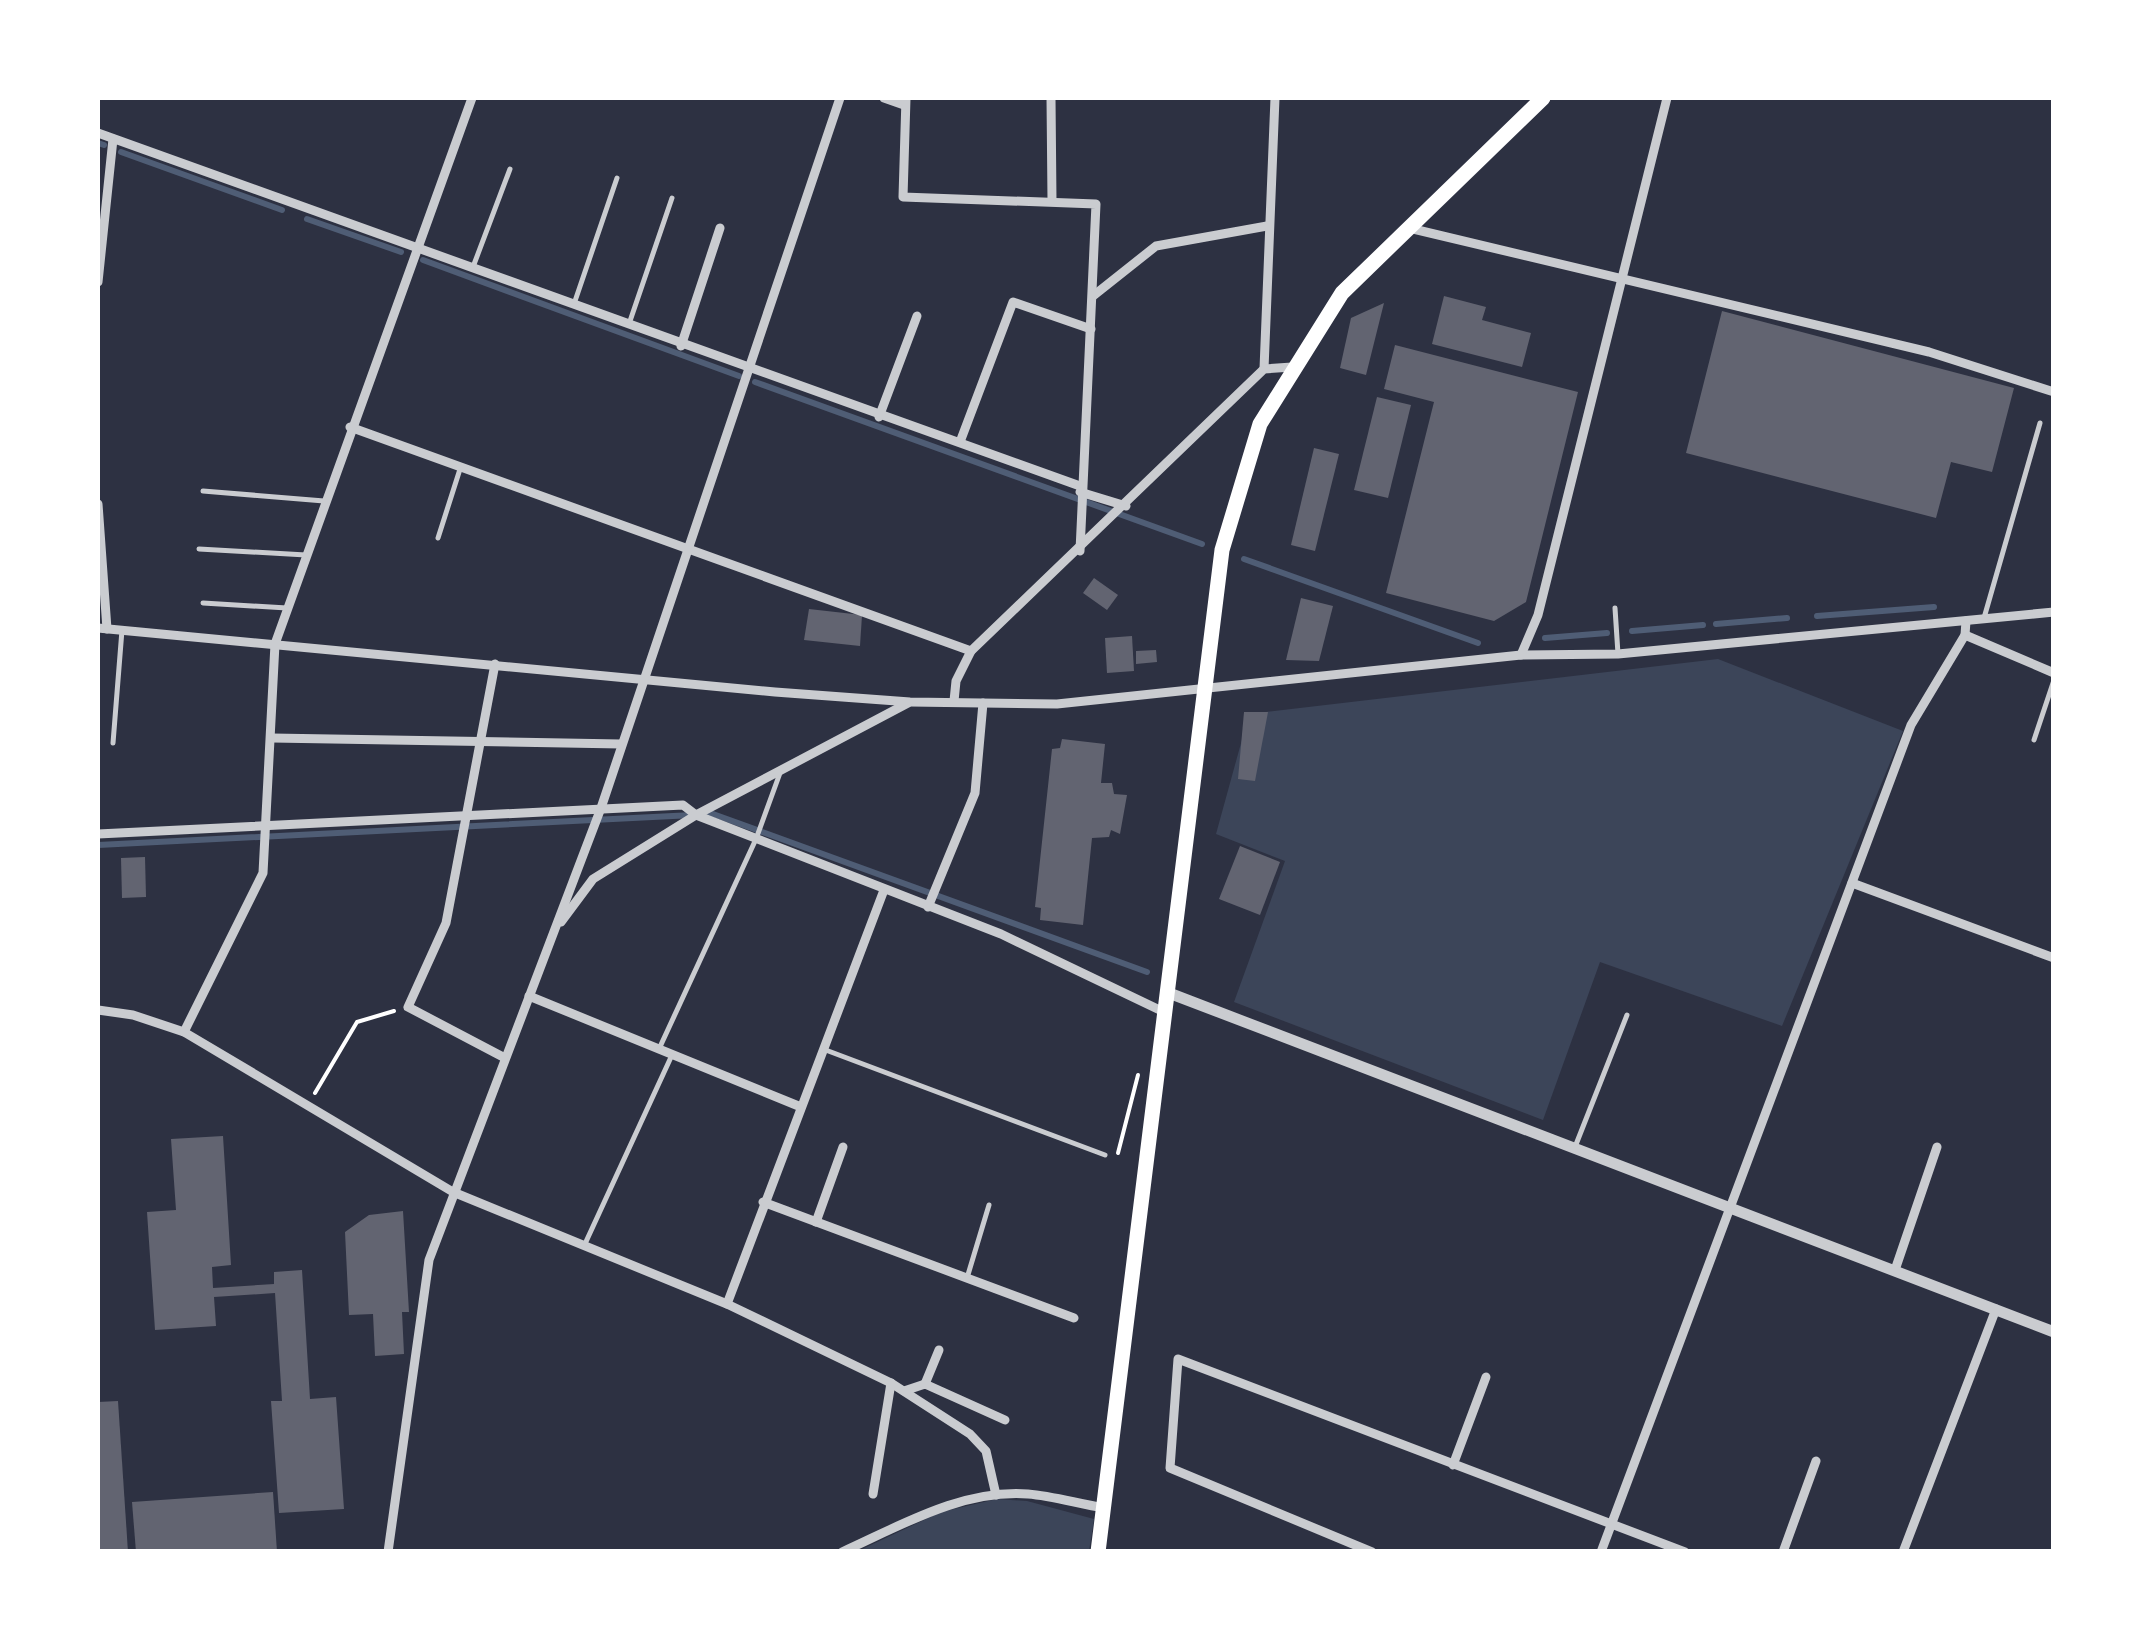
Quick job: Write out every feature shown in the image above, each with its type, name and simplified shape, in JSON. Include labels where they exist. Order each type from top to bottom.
[{"type":"main road","points":[[1098,1552],[1222,550],[1260,424],[1292,367],[1342,293],[1543,98]]},
{"type":"street","points":[[184,1032],[262,873],[274,644],[472,98]]},
{"type":"street","points":[[388,1552],[429,1260],[601,808],[840,98]]},
{"type":"street","points":[[884,98],[905,101],[904,197],[1096,204],[1080,551]]},
{"type":"street","points":[[1052,98],[1052,202]]},
{"type":"street","points":[[1264,369],[1267,226],[1276,98]]},
{"type":"street","points":[[1521,655],[1538,614],[1667,98]]},
{"type":"street","points":[[98,134],[748,371],[960,442],[1120,511]]},
{"type":"street","points":[[98,282],[114,139]]},
{"type":"street","points":[[1093,296],[1156,246],[1267,226]]},
{"type":"street","points":[[681,346],[720,228]]},
{"type":"street","points":[[1406,228],[1929,352],[2054,392]]},
{"type":"street","points":[[960,442],[1013,302],[1091,329]]},
{"type":"street","points":[[879,417],[917,316]]},
{"type":"street","points":[[954,701],[956,681],[972,651],[1080,551],[1264,369],[1292,367]]},
{"type":"street","points":[[350,427],[972,651]]},
{"type":"street","points":[[98,504],[102,628],[910,702],[1057,704],[1521,655],[1618,654],[2054,612]]},
{"type":"street","points":[[1601,1552],[1911,725],[1966,635],[1966,621]]},
{"type":"street","points":[[1966,635],[2054,676]]},
{"type":"street","points":[[495,664],[446,923],[408,1007],[504,1058]]},
{"type":"street","points":[[543,954],[573,900],[592,879],[696,815],[910,702]]},
{"type":"street","points":[[928,907],[974,793],[983,703]]},
{"type":"street","points":[[272,738],[621,744]]},
{"type":"street","points":[[98,834],[683,805],[696,815],[1001,934],[1166,1013]]},
{"type":"street","points":[[1852,884],[2054,958]]},
{"type":"street","points":[[727,1304],[884,890]]},
{"type":"street","points":[[1168,993],[2054,1332]]},
{"type":"street","points":[[529,996],[801,1107]]},
{"type":"street","points":[[98,1010],[133,1015],[184,1032],[452,1192],[727,1304],[891,1383],[970,1434],[986,1451],[996,1495]]},
{"type":"street","points":[[816,1222],[843,1147]]},
{"type":"street","points":[[1895,1270],[1937,1148]]},
{"type":"street","points":[[763,1202],[966,1281],[1074,1318]]},
{"type":"street","points":[[1903,1552],[1996,1309]]},
{"type":"street","points":[[926,1384],[939,1350]]},
{"type":"street","points":[[1372,1552],[1170,1468],[1178,1360],[1685,1552]]},
{"type":"street","points":[[1453,1465],[1486,1378]]},
{"type":"street","points":[[873,1494],[891,1383]]},
{"type":"street","points":[[904,1391],[926,1384],[1005,1420]]},
{"type":"street","points":[[1783,1552],[1816,1461]]},
{"type":"street","points":[[842,1552],[940,1508],[996,1495],[1028,1494],[1105,1508]]},
{"type":"lane","points":[[472,270],[510,169]]},
{"type":"lane","points":[[573,307],[617,178]]},
{"type":"lane","points":[[628,327],[672,198]]},
{"type":"lane","points":[[1984,618],[2040,423]]},
{"type":"lane","points":[[438,538],[461,466]]},
{"type":"lane","points":[[202,491],[324,501]]},
{"type":"lane","points":[[200,549],[306,555]]},
{"type":"lane","points":[[203,604],[287,608]]},
{"type":"lane","points":[[1616,608],[1618,654]]},
{"type":"lane","points":[[113,744],[122,630]]},
{"type":"lane","points":[[2034,740],[2054,676]]},
{"type":"lane","points":[[659,1049],[756,839],[782,768]]},
{"type":"lane","points":[[1575,1147],[1627,1015]]},
{"type":"lane","points":[[824,1049],[1105,1156]]},
{"type":"lane","points":[[584,1246],[672,1054]]},
{"type":"lane","points":[[966,1281],[989,1205]]},
{"type":"path","points":[[307,1105],[357,1022],[408,1007]]},
{"type":"path","points":[[1105,1156],[1116,1159],[1140,1066],[1160,1067]]},
{"type":"shaded area","points":[[1718,659],[1903,731],[1782,1026],[1600,962],[1543,1120],[1234,1002],[1285,861],[1216,834],[1249,714]]},
{"type":"shaded area","points":[[997,1499],[1027,1501],[1094,1519],[1089,1551],[856,1552],[941,1512]]},
{"type":"building","points":[[1444,296],[1486,307],[1482,320],[1531,333],[1522,367],[1432,344]]},
{"type":"building","points":[[1384,303],[1366,375],[1340,368],[1351,318]]},
{"type":"building","points":[[1722,311],[2014,388],[1992,472],[1951,462],[1936,518],[1686,453]]},
{"type":"building","points":[[1395,345],[1578,392],[1526,602],[1494,621],[1386,593],[1434,402],[1384,389]]},
{"type":"building","points":[[1377,397],[1411,405],[1388,498],[1354,490]]},
{"type":"building","points":[[1314,448],[1339,454],[1315,551],[1291,545]]},
{"type":"building","points":[[1094,578],[1118,595],[1107,610],[1083,593]]},
{"type":"building","points":[[1301,598],[1333,606],[1319,661],[1286,660]]},
{"type":"building","points":[[809,609],[862,615],[860,646],[804,640]]},
{"type":"building","points":[[1132,636],[1134,671],[1107,673],[1105,638]]},
{"type":"building","points":[[1156,650],[1157,662],[1136,664],[1136,651]]},
{"type":"building","points":[[1244,712],[1268,712],[1255,781],[1238,779]]},
{"type":"building","points":[[1062,739],[1105,744],[1101,783],[1112,783],[1114,794],[1127,795],[1120,834],[1111,830],[1109,837],[1092,838],[1083,925],[1040,920],[1041,908],[1035,907],[1052,749],[1060,748]]},
{"type":"building","points":[[1240,846],[1280,862],[1260,915],[1219,899]]},
{"type":"building","points":[[145,857],[146,897],[122,898],[121,858]]},
{"type":"building","points":[[223,1136],[231,1265],[212,1267],[213,1288],[274,1284],[274,1272],[302,1270],[310,1399],[336,1397],[344,1509],[279,1513],[271,1401],[282,1401],[275,1293],[214,1297],[216,1326],[155,1330],[147,1212],[176,1210],[171,1139]]},
{"type":"building","points":[[403,1211],[409,1312],[402,1312],[404,1354],[375,1356],[373,1314],[349,1315],[345,1232],[369,1215]]},
{"type":"building","points":[[118,1401],[128,1552],[98,1552],[98,1402]]},
{"type":"building","points":[[273,1492],[277,1552],[136,1552],[132,1502]]},
{"type":"waterway","points":[[98,143],[104,145]]},
{"type":"waterway","points":[[121,152],[282,210]]},
{"type":"waterway","points":[[307,219],[401,252]]},
{"type":"waterway","points":[[423,260],[739,376]]},
{"type":"waterway","points":[[755,382],[1202,544]]},
{"type":"waterway","points":[[1244,559],[1478,643]]},
{"type":"waterway","points":[[1817,616],[1934,607]]},
{"type":"waterway","points":[[1716,624],[1787,618]]},
{"type":"waterway","points":[[1632,631],[1703,625]]},
{"type":"waterway","points":[[1545,638],[1607,633]]},
{"type":"waterway","points":[[98,845],[713,814],[1147,972]]}]
